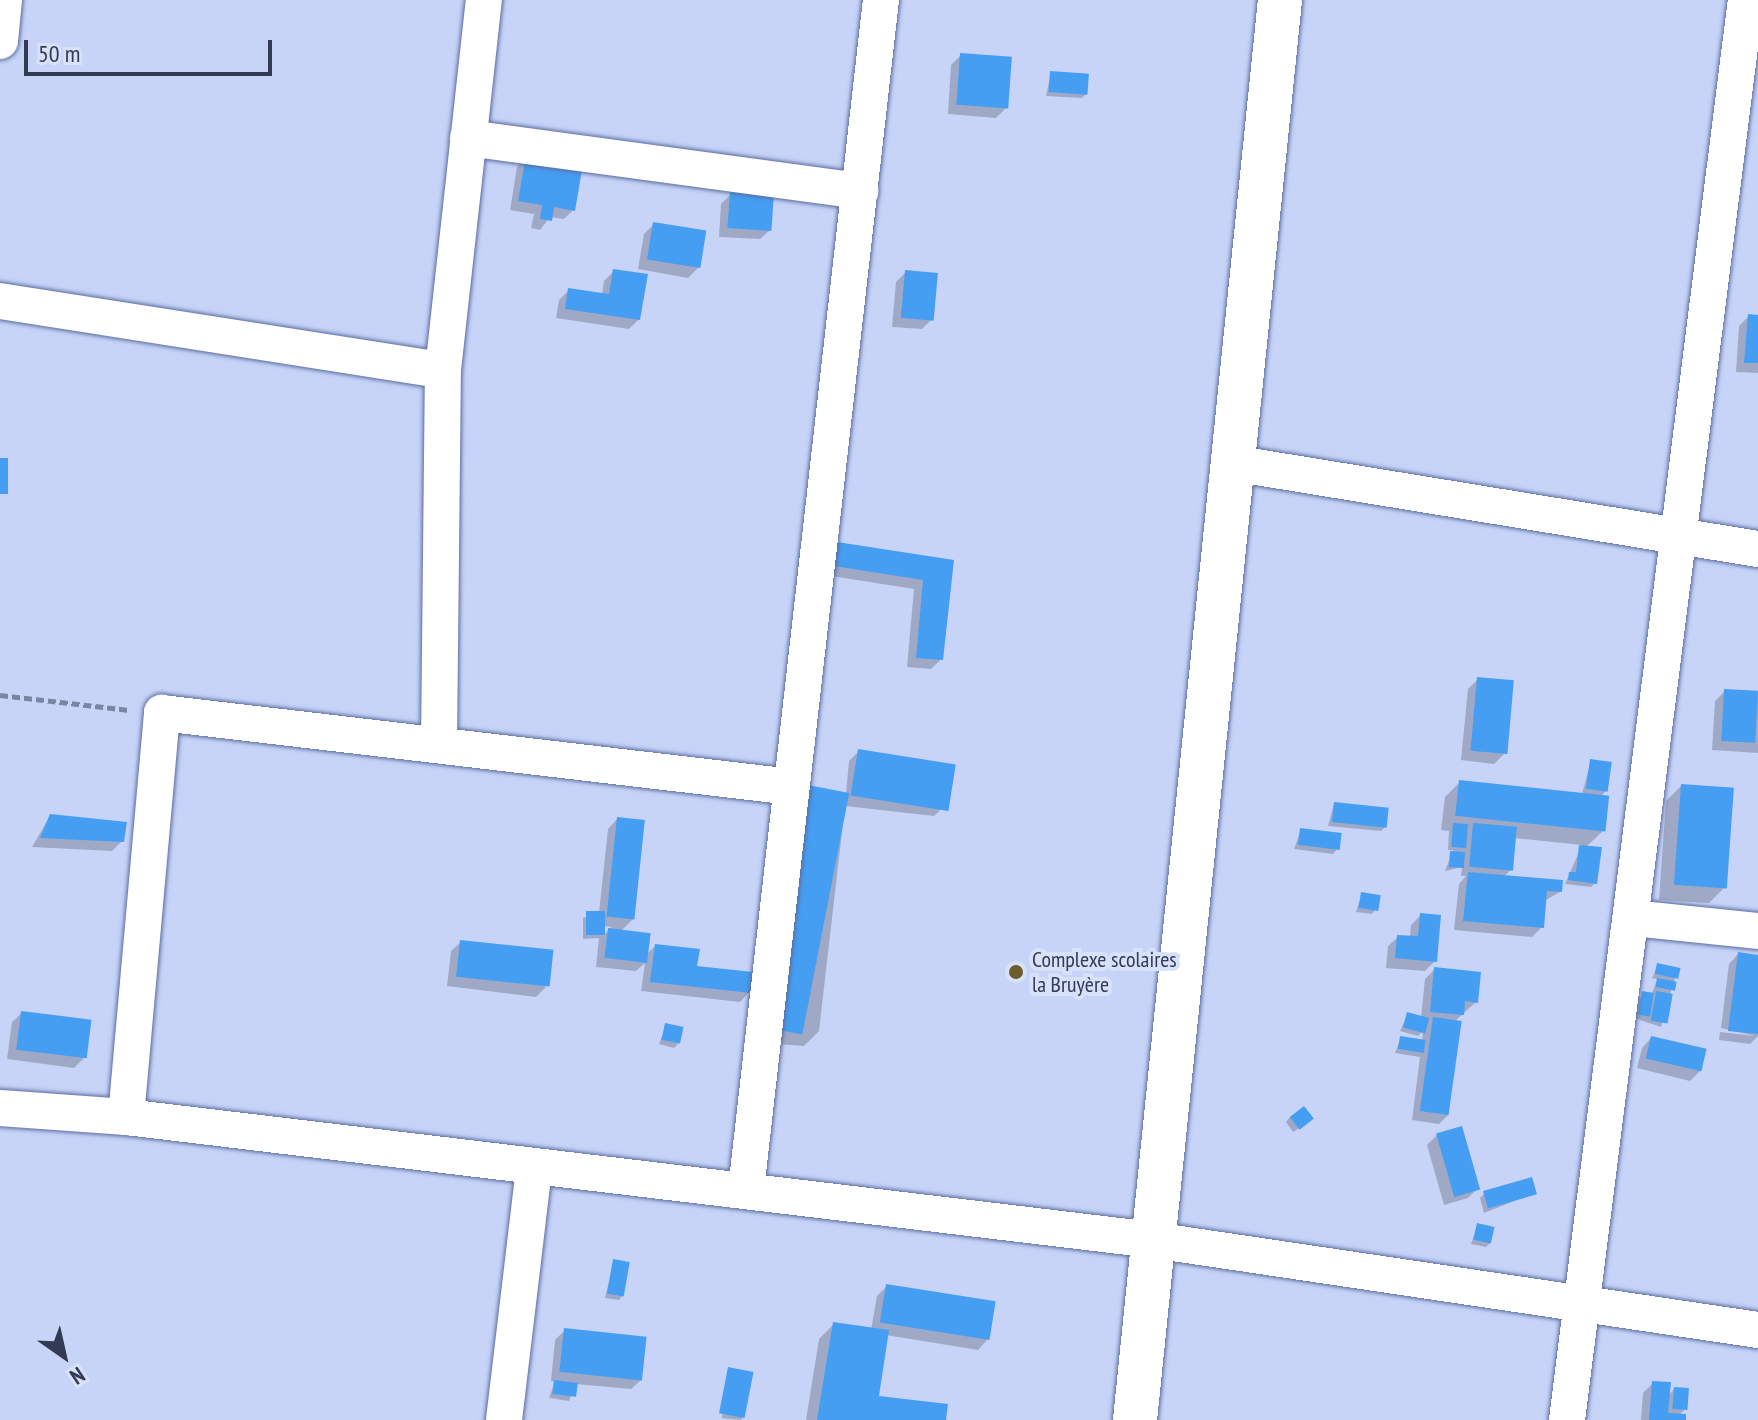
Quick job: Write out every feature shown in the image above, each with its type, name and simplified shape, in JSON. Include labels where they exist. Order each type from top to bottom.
[{"type":"street","points":[[0,41],[4,0]]},
{"type":"street","points":[[439,745],[443,370],[484,0]]},
{"type":"street","points":[[746,1190],[881,0]]},
{"type":"street","points":[[1135,1420],[1280,0]]},
{"type":"street","points":[[1567,1420],[1746,0]]},
{"type":"street","points":[[468,138],[860,191]]},
{"type":"street","points":[[0,301],[443,370]]},
{"type":"street","points":[[1232,463],[1680,539],[1758,549]]},
{"type":"street","points":[[126,1117],[162,713],[792,787]]},
{"type":"street","points":[[1632,918],[1758,931]]},
{"type":"street","points":[[0,1108],[126,1117],[1153,1240],[1758,1330]]},
{"type":"street","points":[[504,1420],[534,1168]]},
{"type":"path","points":[[0,695],[162,713]]},
{"type":"building","points":[[960,53],[1012,57],[1008,109],[956,105]]},
{"type":"building","points":[[1050,71],[1089,74],[1087,95],[1049,92]]},
{"type":"building","points":[[526,155],[583,164],[575,211],[554,207],[552,221],[540,219],[542,205],[518,201]]},
{"type":"building","points":[[730,192],[774,195],[771,231],[727,228]]},
{"type":"building","points":[[653,222],[706,230],[700,268],[647,260]]},
{"type":"building","points":[[613,269],[648,274],[640,320],[565,309],[568,288],[609,294]]},
{"type":"building","points":[[905,270],[938,273],[934,321],[901,318]]},
{"type":"building","points":[[1748,314],[1758,315],[1758,363],[1744,363]]},
{"type":"building","points":[[0,458],[8,458],[8,494],[0,494]]},
{"type":"building","points":[[837,542],[954,560],[943,660],[916,658],[923,580],[834,566]]},
{"type":"building","points":[[1477,677],[1514,680],[1507,754],[1471,751]]},
{"type":"building","points":[[1724,689],[1758,691],[1755,743],[1721,741]]},
{"type":"building","points":[[858,749],[956,764],[948,811],[851,795]]},
{"type":"building","points":[[1590,759],[1612,762],[1608,792],[1586,789]]},
{"type":"building","points":[[1459,780],[1609,796],[1605,832],[1455,816]]},
{"type":"building","points":[[1681,784],[1734,788],[1727,888],[1674,885]]},
{"type":"building","points":[[808,785],[849,793],[802,1034],[761,1026]]},
{"type":"building","points":[[1334,802],[1389,808],[1387,828],[1332,822]]},
{"type":"building","points":[[50,814],[127,822],[124,842],[40,838]]},
{"type":"building","points":[[617,817],[645,820],[634,919],[607,916]]},
{"type":"building","points":[[1453,823],[1468,824],[1466,848],[1451,847]]},
{"type":"building","points":[[1473,823],[1517,827],[1513,871],[1469,867]]},
{"type":"building","points":[[1300,828],[1342,833],[1340,850],[1298,845]]},
{"type":"building","points":[[1579,845],[1602,847],[1597,884],[1568,880],[1569,872],[1576,872]]},
{"type":"building","points":[[1450,851],[1465,852],[1464,868],[1449,867]]},
{"type":"building","points":[[1468,872],[1563,880],[1562,892],[1547,891],[1544,928],[1463,921]]},
{"type":"building","points":[[1361,892],[1381,895],[1378,911],[1358,908]]},
{"type":"building","points":[[586,911],[605,911],[605,935],[586,935]]},
{"type":"building","points":[[1420,913],[1441,915],[1437,962],[1395,958],[1397,935],[1418,936]]},
{"type":"building","points":[[608,928],[651,933],[647,963],[604,958]]},
{"type":"building","points":[[460,940],[553,950],[550,987],[456,977]]},
{"type":"building","points":[[655,944],[700,949],[697,966],[753,972],[751,993],[650,982]]},
{"type":"building","points":[[1738,952],[1758,955],[1758,1034],[1728,1031]]},
{"type":"building","points":[[1657,963],[1680,968],[1678,979],[1655,974]]},
{"type":"building","points":[[1434,967],[1481,972],[1478,1003],[1465,1001],[1464,1015],[1430,1012]]},
{"type":"building","points":[[1657,978],[1677,982],[1675,991],[1655,987]]},
{"type":"building","points":[[1642,991],[1654,993],[1650,1017],[1638,1015]]},
{"type":"building","points":[[1656,991],[1673,994],[1668,1023],[1651,1021]]},
{"type":"building","points":[[21,1011],[91,1020],[87,1058],[16,1050]]},
{"type":"building","points":[[1407,1012],[1429,1018],[1425,1033],[1403,1027]]},
{"type":"building","points":[[1433,1017],[1462,1021],[1448,1115],[1420,1111]]},
{"type":"building","points":[[665,1023],[684,1027],[680,1044],[661,1040]]},
{"type":"building","points":[[1400,1036],[1426,1040],[1424,1053],[1398,1049]]},
{"type":"building","points":[[1651,1036],[1707,1049],[1701,1071],[1646,1058]]},
{"type":"building","points":[[1304,1106],[1314,1119],[1300,1130],[1290,1117]]},
{"type":"building","points":[[1462,1126],[1480,1189],[1454,1197],[1436,1133]]},
{"type":"building","points":[[1532,1177],[1537,1194],[1488,1208],[1483,1191]]},
{"type":"building","points":[[1477,1223],[1495,1227],[1491,1244],[1473,1240]]},
{"type":"building","points":[[613,1259],[630,1262],[624,1296],[607,1293]]},
{"type":"building","points":[[886,1284],[996,1301],[990,1340],[880,1323]]},
{"type":"building","points":[[833,1322],[889,1330],[879,1396],[948,1404],[946,1420],[817,1420]]},
{"type":"building","points":[[564,1328],[647,1337],[642,1380],[559,1372]]},
{"type":"building","points":[[728,1367],[754,1372],[745,1418],[719,1413]]},
{"type":"building","points":[[554,1380],[578,1383],[576,1397],[552,1394]]},
{"type":"building","points":[[1652,1381],[1671,1382],[1668,1413],[1686,1414],[1686,1420],[1649,1420]]},
{"type":"building","points":[[1674,1387],[1689,1388],[1687,1410],[1672,1409]]},
{"type":"place","name":"Complexe scolaires la Bruyère","points":[[1016,972]]}]
